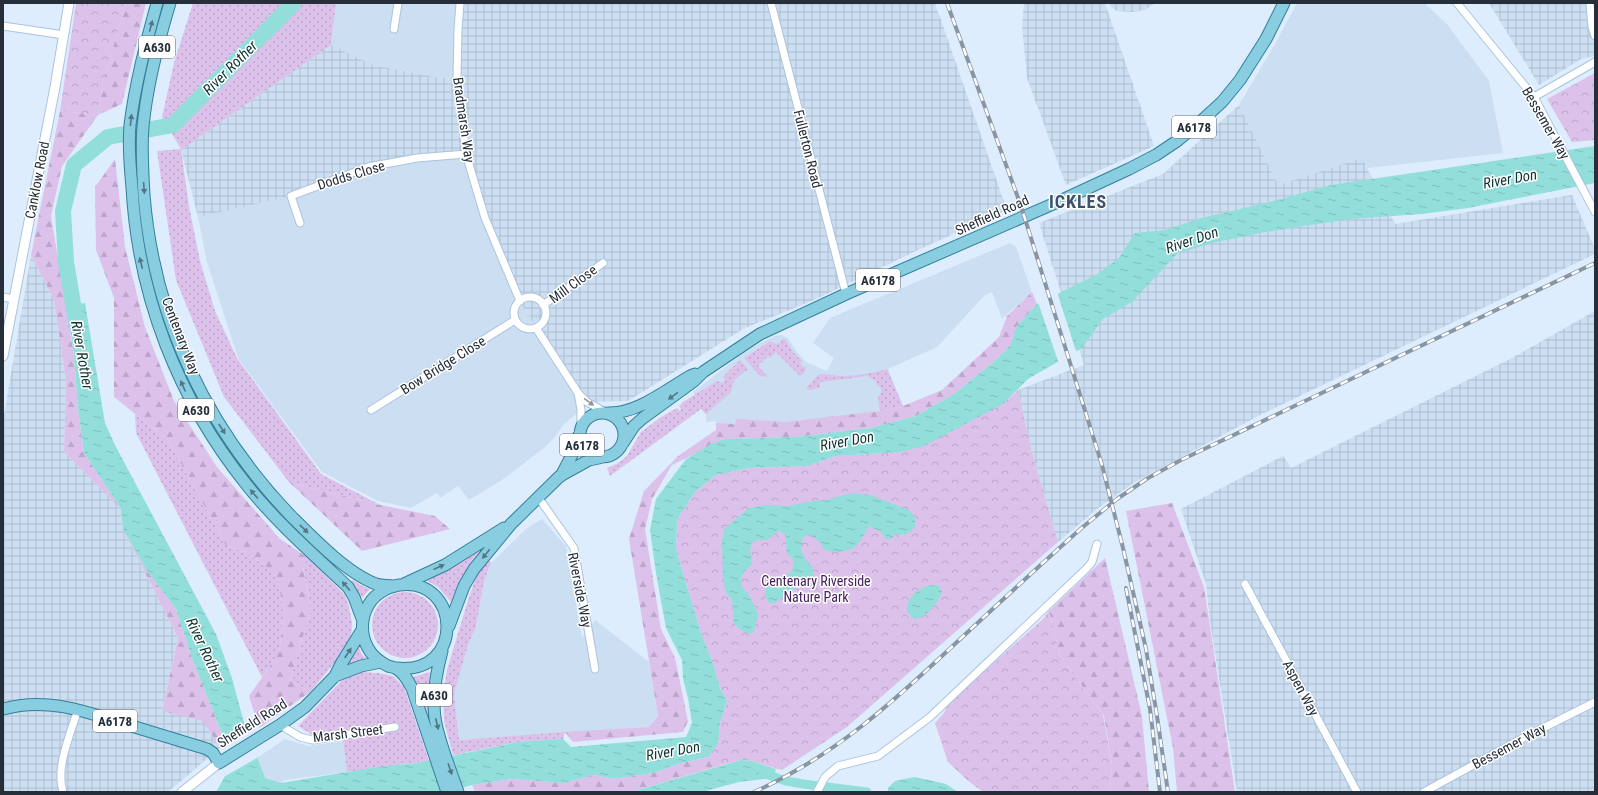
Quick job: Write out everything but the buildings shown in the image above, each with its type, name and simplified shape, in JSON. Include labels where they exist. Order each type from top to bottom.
[{"type":"main road","name":"Centenary Way","points":[[157,3],[135,91],[130,126],[129,150],[134,220],[138,251],[160,332],[188,395],[226,457],[262,504],[348,588],[354,597],[363,625]]},
{"type":"main road","name":"Centenary Way","points":[[170,3],[155,57],[148,92],[142,149],[147,223],[151,249],[170,323],[184,359],[196,384],[238,454],[303,528],[358,576],[378,584],[399,585]]},
{"type":"main road","name":"Sheffield Road","points":[[623,443],[634,426],[643,418],[694,381],[703,372],[760,334],[846,294],[1060,201],[1156,155],[1177,141],[1222,102],[1240,80],[1266,39],[1284,3]]},
{"type":"main road","name":"Sheffield Road","points":[[607,413],[626,412],[690,376],[703,372]]},
{"type":"main road","name":"A6178","points":[[448,628],[464,586],[474,569],[511,524],[560,476],[589,460],[615,453],[623,443],[624,435],[622,424],[615,416],[607,413],[597,413],[590,416],[580,431],[573,453],[560,476]]},
{"type":"main road","name":"A6178","points":[[580,431],[583,447],[588,452],[600,457],[608,456]]},
{"type":"main road","name":"A6178","points":[[399,585],[445,565],[511,524]]},
{"type":"main road","points":[[363,625],[365,611],[376,595],[384,589],[399,585]]},
{"type":"main road","name":"A630","points":[[399,585],[424,588],[439,601],[444,609],[448,628],[437,672],[434,693],[438,749],[447,792]]},
{"type":"main road","name":"Sheffield Road","points":[[221,761],[280,725],[305,707],[335,676],[363,625]]},
{"type":"main road","name":"A630","points":[[363,625],[364,639],[368,648],[381,662],[396,668],[406,669],[424,665],[439,653],[444,645]]},
{"type":"main road","name":"Sheffield Road","points":[[335,676],[361,666],[381,662]]},
{"type":"main road","name":"A630","points":[[396,668],[404,675],[412,688],[458,792]]},
{"type":"main road","name":"A6178","points":[[3,709],[26,705],[51,704],[78,709],[207,749],[221,761]]},
{"type":"street","name":"Canklow Road","points":[[3,356],[69,3]]},
{"type":"street","points":[[394,29],[398,3]]},
{"type":"street","name":"Bradmarsh Way","points":[[460,3],[457,77],[466,154],[485,218],[520,301]]},
{"type":"street","name":"Fullerton Road","points":[[771,3],[846,294]]},
{"type":"street","name":"Bessemer Way","points":[[1457,3],[1534,97],[1595,212]]},
{"type":"street","points":[[1590,3],[1592,27],[1595,36]]},
{"type":"street","points":[[3,26],[64,35]]},
{"type":"street","points":[[1534,97],[1595,62]]},
{"type":"street","name":"Dodds Close","points":[[300,223],[291,196],[308,188],[368,167],[417,158],[466,154]]},
{"type":"street","name":"Mill Close","points":[[543,305],[603,262]]},
{"type":"street","points":[[3,297],[13,298]]},
{"type":"street","points":[[532,298],[536,299],[543,305],[546,313],[545,318],[536,328],[527,329],[522,327],[515,320],[514,311],[520,301],[532,298]]},
{"type":"street","name":"Bow Bridge Close","points":[[371,410],[515,320]]},
{"type":"street","points":[[536,328],[578,393],[587,402],[607,413]]},
{"type":"street","points":[[578,393],[581,410],[580,431]]},
{"type":"street","name":"Riverside Way","points":[[538,496],[574,548],[595,669]]},
{"type":"street","points":[[817,791],[825,777],[838,766],[878,756],[930,716],[1086,569],[1092,562],[1097,544]]},
{"type":"street","name":"Aspen Way","points":[[1245,584],[1358,792]]},
{"type":"street","name":"Bessemer Way","points":[[1424,792],[1595,702]]},
{"type":"street","points":[[63,792],[61,767],[78,709]]},
{"type":"street","name":"Marsh Street","points":[[280,725],[300,737],[312,740],[395,727]]},
{"type":"street","name":"Sheffield Road","points":[[182,792],[221,761]]},
{"type":"shaded area","points":[[336,3],[460,3],[457,77],[441,78],[373,65],[331,45]]},
{"type":"shaded area","points":[[460,3],[935,3],[1007,210],[918,250],[816,299],[743,329],[628,401],[587,402],[536,328],[520,301],[485,218],[466,154],[368,167],[291,196],[198,217],[181,150],[331,45],[373,65],[441,78],[457,77]]},
{"type":"shaded area","points":[[1024,3],[1105,3],[1154,146],[1066,185],[1027,78],[1022,26]]},
{"type":"shaded area","points":[[1109,3],[1155,3],[1145,10],[1132,12],[1117,11],[1112,8]]},
{"type":"shaded area","points":[[1297,3],[1424,3],[1447,24],[1489,81],[1503,153],[1367,168],[1362,158],[1278,185],[1239,105]]},
{"type":"shaded area","points":[[1489,3],[1595,3],[1595,56],[1581,59],[1539,85]]},
{"type":"shaded area","points":[[1239,105],[1278,185],[1362,158],[1395,224],[1572,195],[1595,249],[1595,254],[1262,414],[1135,482],[1097,509],[1058,542],[1032,452],[1018,390],[1084,365],[1039,223],[1163,174]]},
{"type":"shaded area","points":[[466,154],[574,384],[581,410],[563,425],[554,438],[544,448],[502,480],[469,500],[458,486],[440,498],[437,493],[411,508],[378,501],[322,472],[238,358],[207,262],[198,217],[242,206],[368,167]]},
{"type":"shaded area","points":[[1010,243],[1016,247],[1032,292],[1002,319],[992,292],[985,295],[937,347],[888,369],[903,406],[880,411],[766,428],[716,429],[716,421],[706,422],[706,414],[701,409],[693,392],[741,355],[757,345],[774,336],[782,335],[788,338],[806,362],[827,371],[834,358],[813,343],[830,318]]},
{"type":"shaded area","points":[[31,255],[54,300],[66,380],[64,452],[121,509],[123,529],[178,638],[162,710],[202,721],[213,736],[214,743],[222,746],[168,792],[3,792],[3,421]]},
{"type":"shaded area","points":[[1595,311],[1595,792],[1237,792],[1209,615],[1206,584],[1181,509],[1283,456],[1291,468],[1512,358]]},
{"type":"shaded area","points":[[542,519],[566,546],[582,638],[595,620],[649,662],[658,716],[649,727],[459,740],[454,694],[468,645],[476,627],[484,581],[491,563],[527,528]]},
{"type":"shaded area","points":[[285,739],[308,746],[343,741],[347,772],[285,780],[281,783],[265,778],[257,758]]},
{"type":"green space","points":[[76,3],[126,3],[103,81],[98,115],[60,111]]},
{"type":"green space","points":[[126,3],[146,3],[122,104],[98,115],[103,81]]},
{"type":"green space","points":[[193,3],[336,3],[331,45],[181,150],[189,206],[200,261],[215,311],[237,358],[321,474],[380,505],[289,482],[224,397],[176,280],[157,151],[181,149],[162,117],[174,63]]},
{"type":"green space","points":[[1595,73],[1595,140],[1572,142],[1547,99]]},
{"type":"green space","points":[[60,111],[98,115],[62,166],[51,216],[74,356],[78,409],[84,453],[121,509],[64,452],[66,380],[54,300],[31,255]]},
{"type":"green space","points":[[115,159],[125,247],[145,327],[174,401],[217,467],[279,538],[308,558],[303,567],[311,610],[290,680],[310,692],[259,728],[249,696],[279,653],[284,612],[277,577],[250,554],[226,545],[168,440],[114,397],[114,298],[96,250],[95,187]]},
{"type":"green space","points":[[1032,292],[1037,304],[1016,327],[1011,344],[998,358],[954,394],[916,416],[870,428],[796,437],[725,439],[672,465],[652,499],[645,529],[661,629],[675,658],[688,721],[683,732],[573,742],[565,732],[649,727],[658,716],[629,539],[644,491],[678,456],[716,430],[716,423],[735,424],[736,419],[785,422],[880,411],[903,406],[942,390],[999,337],[1007,316]]},
{"type":"green space","points":[[782,339],[785,339],[794,353],[802,361],[800,363],[803,367],[806,367],[804,373],[800,376],[776,352],[770,358],[768,356],[758,366],[768,377],[760,376],[744,358],[770,341],[776,344],[781,342]]},
{"type":"green space","points":[[740,360],[748,369],[734,380],[731,392],[706,414],[701,409],[610,476],[607,468],[618,463],[627,456],[641,432],[661,417],[677,408],[680,411],[681,409],[679,406],[683,402],[717,381],[722,383],[725,380],[723,377]]},
{"type":"green space","points":[[887,369],[903,406],[880,411],[878,397],[881,393],[881,389],[877,386],[876,381],[867,376],[820,382],[820,388],[809,390],[806,388],[818,375],[855,375]]},
{"type":"green space","name":"Centenary Riverside Nature Park","points":[[1018,390],[1032,452],[1058,542],[847,727],[782,770],[752,761],[741,760],[722,765],[708,757],[718,744],[720,723],[727,701],[720,688],[713,663],[701,633],[676,550],[677,520],[695,492],[716,475],[750,468],[807,466],[836,456],[901,452],[1003,404]]},
{"type":"green space","points":[[135,414],[168,440],[226,545],[250,554],[277,577],[284,612],[279,653],[262,677],[136,433]]},
{"type":"green space","points":[[289,482],[380,505],[435,516],[450,529],[362,551]]},
{"type":"green space","points":[[1172,503],[1204,587],[1235,792],[1177,792],[1173,748],[1126,511]]},
{"type":"green space","points":[[123,529],[147,571],[176,609],[192,658],[225,741],[222,746],[214,743],[213,736],[202,721],[162,711],[178,638]]},
{"type":"green space","points":[[486,544],[487,545],[472,560],[459,582],[451,602],[438,587],[426,580],[456,565]]},
{"type":"green space","points":[[308,558],[345,595],[349,606],[352,623],[351,637],[345,650],[310,692],[290,680],[311,610],[303,566]]},
{"type":"green space","points":[[1105,558],[1142,716],[1149,792],[1110,792],[1112,765],[1104,716],[1060,656],[1049,611]]},
{"type":"green space","points":[[488,560],[491,563],[484,581],[476,627],[468,645],[454,694],[459,740],[565,732],[563,739],[518,742],[453,755],[444,721],[443,695],[447,670],[477,575]]},
{"type":"green space","points":[[353,580],[370,589],[362,598],[350,582]]},
{"type":"green space","points":[[399,592],[411,592],[418,594],[429,601],[436,612],[438,625],[436,638],[429,649],[418,656],[411,658],[399,658],[392,656],[381,649],[374,638],[372,631],[372,619],[374,612],[381,601],[392,594]]},
{"type":"green space","points":[[1049,611],[1060,656],[1103,715],[1112,765],[1110,792],[983,792],[967,780],[948,762],[935,723],[944,713],[948,704],[1043,619]]},
{"type":"green space","points":[[359,646],[361,653],[366,659],[344,667]]},
{"type":"green space","points":[[362,672],[393,676],[404,687],[429,761],[347,772],[343,730],[314,736],[298,726],[346,676]]},
{"type":"green space","points":[[430,672],[427,695],[430,722],[428,722],[422,697],[413,677]]},
{"type":"green space","points":[[708,757],[722,765],[631,792],[475,792],[472,785],[512,779],[564,783],[594,775],[614,779],[653,773],[682,763]]},
{"type":"water","name":"River Don","points":[[1595,146],[1595,183],[1468,208],[1422,214],[1350,219],[1265,232],[1212,243],[1178,253],[1132,302],[1103,319],[1082,348],[1028,379],[1003,404],[924,446],[901,452],[836,456],[807,466],[750,468],[716,475],[695,492],[677,520],[676,550],[701,633],[713,663],[720,688],[727,701],[720,723],[718,744],[708,757],[682,763],[653,773],[614,779],[594,775],[564,783],[512,779],[472,785],[447,792],[216,792],[229,769],[225,741],[192,658],[176,609],[147,571],[123,529],[121,509],[84,453],[78,409],[74,356],[67,306],[85,303],[105,423],[116,447],[216,634],[232,678],[243,719],[265,778],[281,783],[377,767],[417,763],[518,742],[563,739],[571,747],[686,737],[692,723],[683,679],[682,660],[666,628],[650,530],[656,499],[686,459],[711,444],[725,439],[796,437],[870,428],[916,416],[954,394],[998,358],[1011,344],[1016,327],[1037,304],[1096,275],[1119,258],[1135,233],[1165,230],[1202,218],[1274,201],[1331,185]]},
{"type":"water","points":[[851,493],[870,495],[909,510],[915,517],[915,527],[906,534],[895,534],[890,540],[885,538],[881,532],[869,526],[859,543],[852,549],[839,552],[832,552],[824,549],[819,541],[810,535],[803,537],[801,550],[807,562],[812,566],[814,575],[775,603],[769,603],[765,596],[766,588],[791,572],[794,564],[791,556],[787,555],[785,534],[779,531],[767,540],[757,540],[752,543],[750,550],[752,564],[741,578],[742,587],[749,595],[758,614],[754,632],[749,634],[741,630],[734,624],[732,599],[726,593],[723,578],[722,542],[724,529],[749,508],[765,505],[789,506],[812,501],[827,500]]},
{"type":"water","points":[[932,585],[938,585],[942,591],[941,595],[935,605],[927,613],[914,619],[907,612],[907,607],[911,597],[918,590]]},
{"type":"water","points":[[741,760],[752,761],[776,769],[773,778],[739,782],[702,792],[631,792]]},
{"type":"water","points":[[915,777],[946,784],[958,792],[888,792],[888,788],[895,781]]},
{"type":"pier","points":[[1057,292],[1077,354],[1059,364],[1038,302]]},
{"type":"pier","points":[[248,728],[256,750],[257,758],[222,778],[227,768],[224,750],[225,741]]},
{"type":"waterway","name":"River Rother","points":[[77,327],[66,262],[63,211],[74,165],[108,137],[173,125],[294,3]]},
{"type":"waterway","points":[[763,773],[786,781],[867,792]]},
{"type":"railway","points":[[947,3],[1021,206],[1102,465],[1146,649],[1168,792]]},
{"type":"railway","points":[[754,792],[811,762],[862,726],[910,686],[1084,526],[1117,499],[1148,478],[1181,460],[1595,263]]},
{"type":"railway","points":[[1126,588],[1150,709],[1160,792]]},
{"type":"district","name":"ICKLES","points":[[1078,201]]}]
